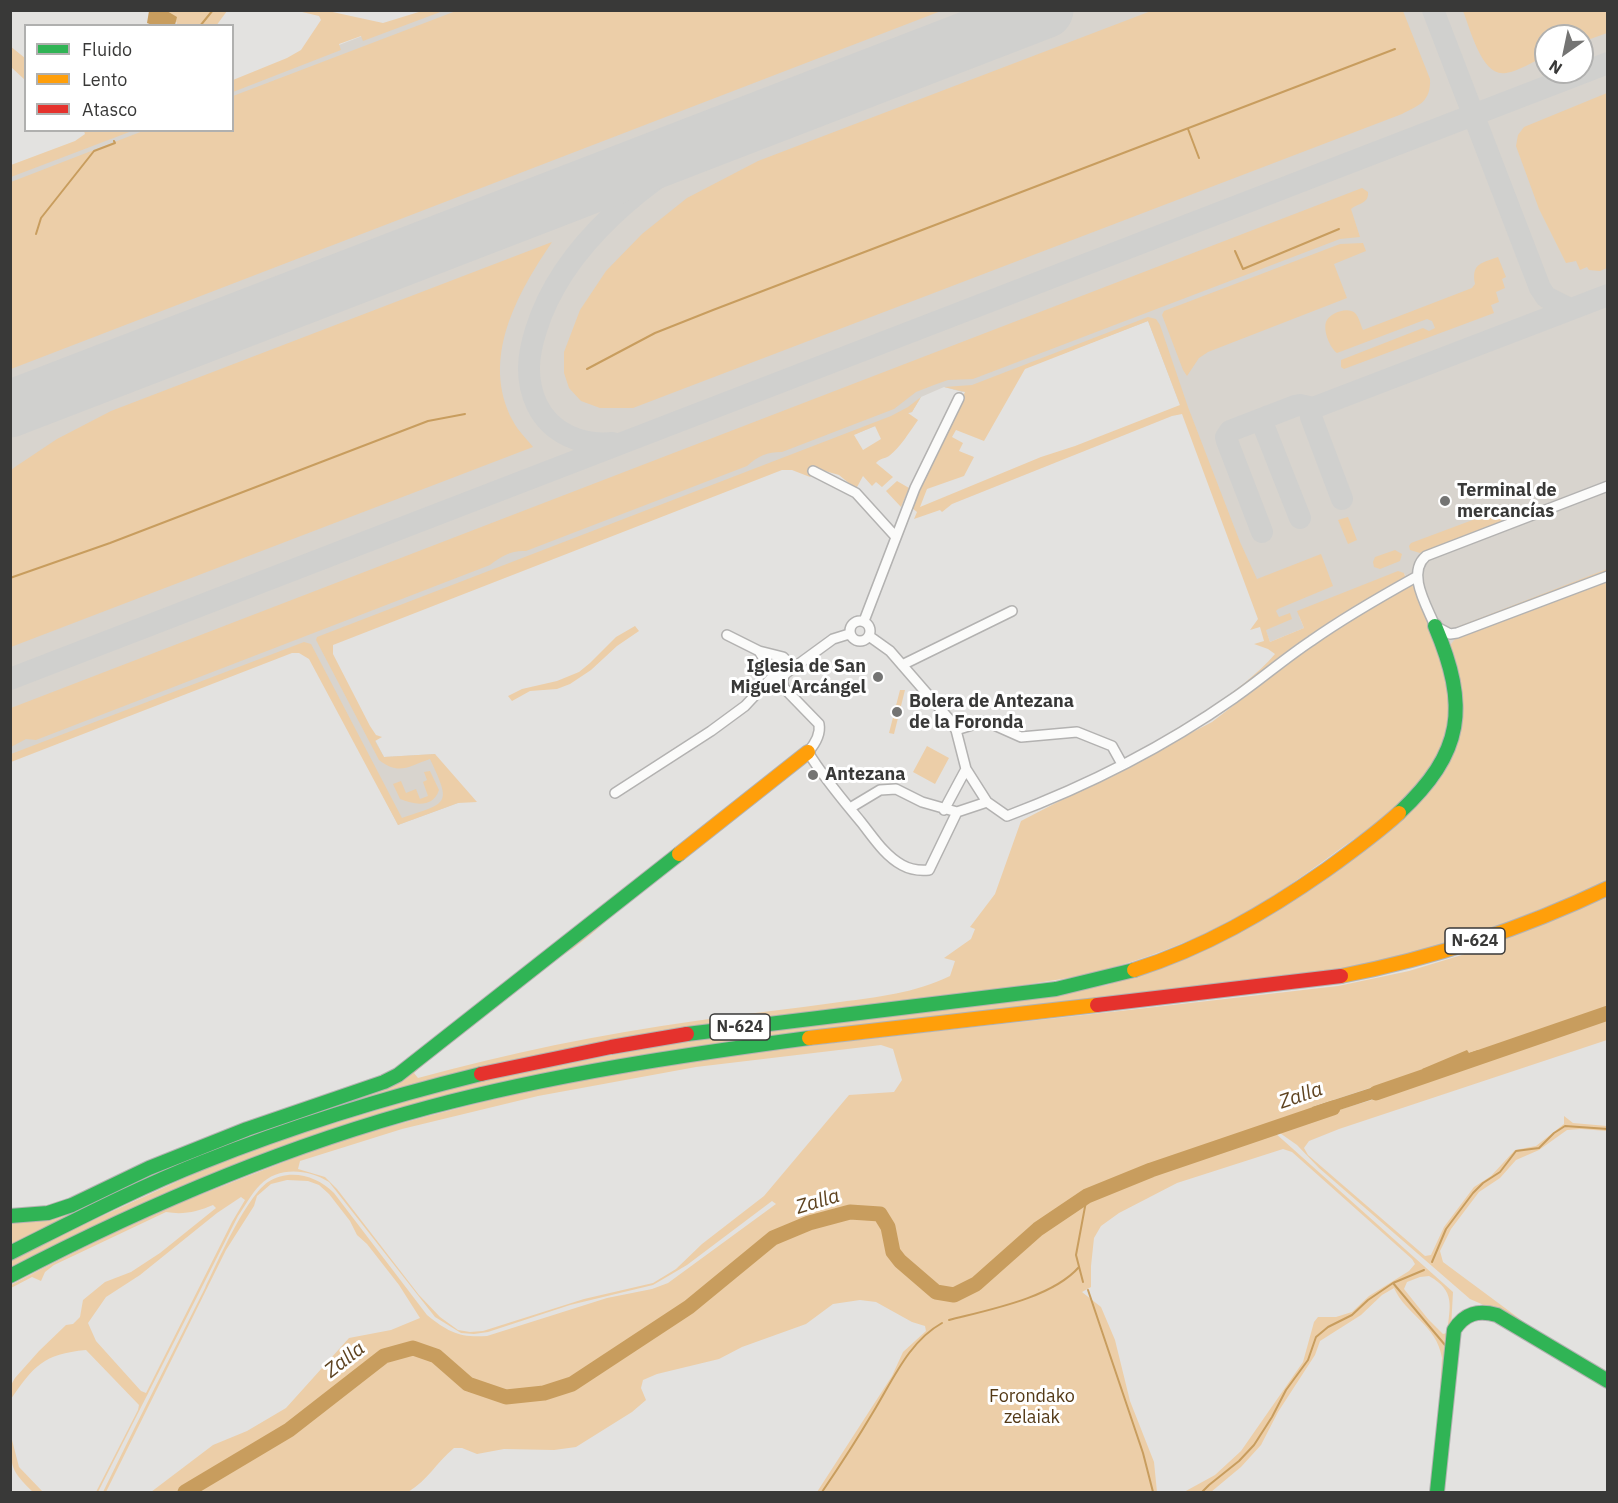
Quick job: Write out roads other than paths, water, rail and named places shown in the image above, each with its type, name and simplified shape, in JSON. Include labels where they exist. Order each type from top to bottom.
[{"type":"main road","name":"N-624","points":[[10,1253],[84,1216],[202,1163],[306,1125],[451,1082],[550,1059],[668,1038],[780,1022],[1056,989],[1143,967],[1209,941],[1266,910],[1358,846],[1405,808],[1432,778],[1450,744],[1456,722],[1457,702],[1450,666],[1435,626]]},
{"type":"main road","points":[[10,1216],[48,1213],[72,1205],[149,1168],[209,1143],[384,1082],[398,1075],[808,752]]},
{"type":"main road","name":"N-624","points":[[10,1276],[92,1233],[213,1179],[312,1143],[476,1095],[655,1060],[778,1042],[1338,977],[1411,962],[1454,949],[1552,913],[1608,888]]},
{"type":"main road","points":[[1437,1492],[1454,1330],[1468,1314],[1478,1311],[1497,1315],[1608,1381]]},
{"type":"street","points":[[864,621],[915,488],[959,398]]},
{"type":"street","points":[[813,471],[856,494],[895,536]]},
{"type":"street","points":[[1608,486],[1426,556],[1419,565],[1416,577],[1435,626],[1450,634],[1608,576]]},
{"type":"street","points":[[869,636],[890,651],[956,730],[966,770],[987,802],[1007,816],[1050,800],[1145,754],[1232,699],[1310,641],[1375,599],[1416,577]]},
{"type":"street","points":[[902,665],[1012,611]]},
{"type":"street","points":[[864,621],[870,628],[869,636],[866,640],[856,641],[849,634],[849,628],[853,623],[864,621]]},
{"type":"street","points":[[782,681],[785,674],[833,639],[849,634]]},
{"type":"street","points":[[727,635],[759,651],[783,657],[794,668]]},
{"type":"street","points":[[759,651],[774,675],[782,681],[784,688],[819,724],[815,744],[808,752],[818,770],[885,851],[901,864],[918,871],[929,870],[957,812]]},
{"type":"street","points":[[615,793],[745,706],[774,675]]},
{"type":"street","points":[[956,730],[985,721],[1021,737],[1077,732],[1112,746],[1122,764]]},
{"type":"street","points":[[944,810],[966,770]]},
{"type":"street","points":[[850,808],[880,790],[897,789],[944,810],[957,812],[987,802]]},
{"type":"waterway","points":[[202,24],[213,10]]},
{"type":"waterway","points":[[587,369],[655,333],[713,310],[1395,49]]},
{"type":"waterway","points":[[1188,129],[1199,158]]},
{"type":"waterway","points":[[36,234],[41,218],[94,151],[115,143],[114,141]]},
{"type":"waterway","points":[[1235,251],[1243,269],[1339,229]]},
{"type":"waterway","points":[[10,578],[110,543],[428,421],[465,414]]},
{"type":"waterway","name":"Zalla","points":[[1376,1093],[1608,1013]]},
{"type":"waterway","name":"Zalla","points":[[185,1492],[289,1430],[384,1356],[413,1348],[436,1356],[468,1384],[506,1397],[544,1393],[572,1384],[689,1307],[773,1238],[809,1223],[850,1212],[880,1214],[888,1227],[893,1252],[900,1261],[936,1292],[954,1295],[976,1284],[1038,1229],[1087,1196],[1151,1170],[1333,1108]]},
{"type":"waterway","points":[[1432,1262],[1446,1229],[1473,1193],[1500,1172],[1516,1151],[1539,1148],[1565,1126],[1608,1129]]},
{"type":"waterway","points":[[1083,1282],[1076,1255],[1087,1196]]},
{"type":"waterway","points":[[949,1320],[1036,1295],[1067,1278],[1079,1267]]},
{"type":"waterway","points":[[1202,1492],[1239,1461],[1254,1445],[1286,1390],[1308,1360],[1316,1337],[1328,1327],[1352,1315],[1368,1300],[1393,1283],[1424,1270]]},
{"type":"waterway","points":[[1393,1283],[1445,1345]]},
{"type":"waterway","points":[[1088,1290],[1143,1453],[1153,1492]]},
{"type":"waterway","points":[[822,1492],[910,1352],[930,1331],[942,1323]]},
{"type":"place","name":"Terminal de mercancías","points":[[1445,501]]},
{"type":"place","name":"Iglesia de San Miguel Arcángel","points":[[878,677]]},
{"type":"place","name":"Bolera de Antezana de la Foronda","points":[[897,712]]},
{"type":"place","name":"Antezana","points":[[813,775]]},
{"type":"park label","name":"Forondako zelaiak","points":[[1032,1407]]}]
